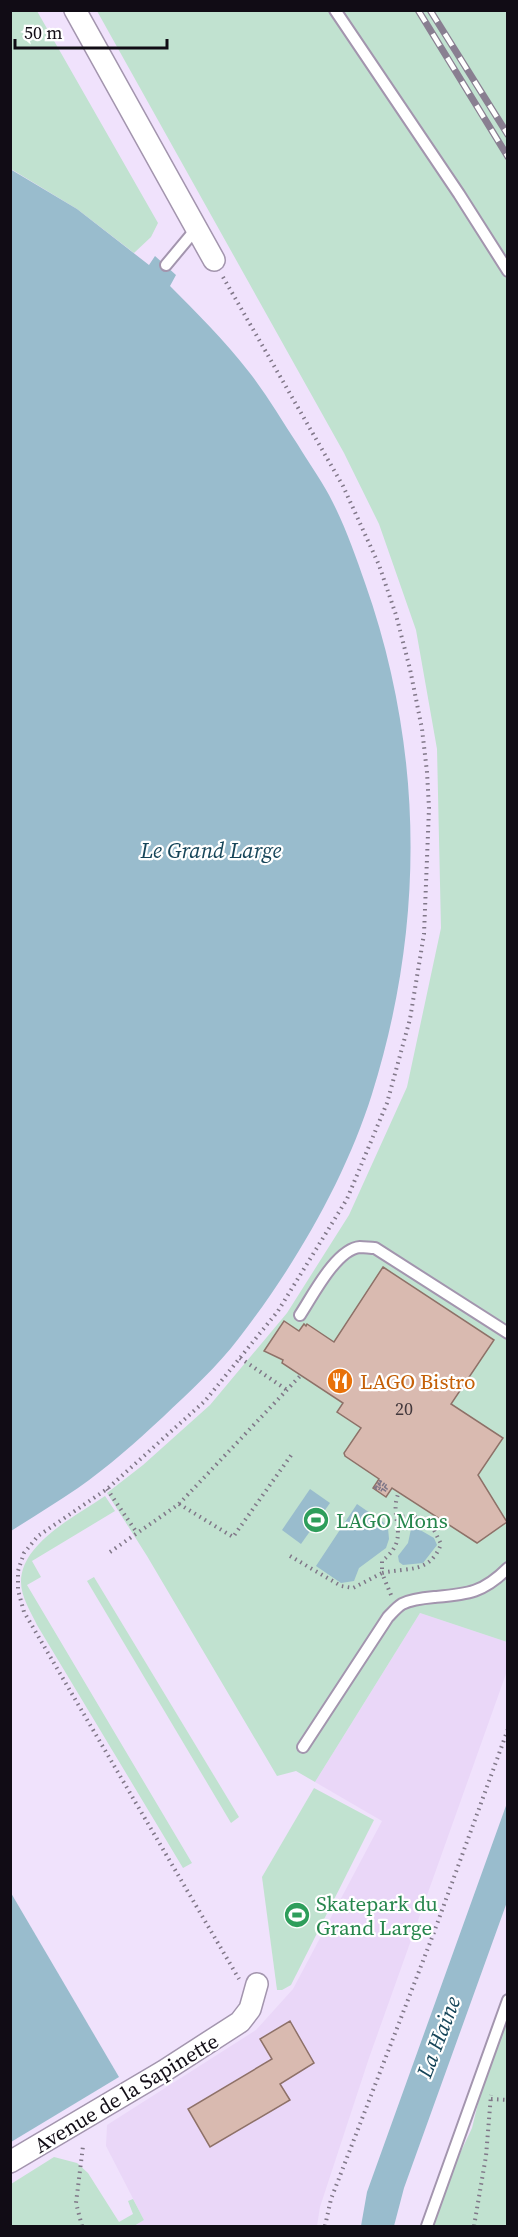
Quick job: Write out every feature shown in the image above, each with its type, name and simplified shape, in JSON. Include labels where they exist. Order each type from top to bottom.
[{"type":"street","points":[[75,10],[214,260]]},
{"type":"street","name":"Avenue de la Sapinette","points":[[10,2163],[164,2071],[240,2022],[250,2008],[249,1983]]},
{"type":"lane","points":[[335,10],[453,184],[507,271]]},
{"type":"lane","points":[[166,265],[196,229]]},
{"type":"lane","points":[[300,1315],[327,1272],[343,1256],[358,1247],[375,1248],[507,1333]]},
{"type":"lane","points":[[303,1747],[388,1617],[400,1605],[422,1598],[460,1595],[478,1590],[494,1582],[507,1568]]},
{"type":"lane","points":[[427,2226],[507,2000]]},
{"type":"path","points":[[214,260],[343,486],[380,565],[411,669],[422,729],[429,808],[424,934],[411,1018],[387,1103],[347,1199],[278,1311],[205,1401],[107,1489],[38,1536],[24,1553],[18,1571],[18,1590],[24,1612],[249,1983]]},
{"type":"path","points":[[240,1358],[287,1390]]},
{"type":"path","points":[[110,1552],[179,1504],[301,1375]]},
{"type":"path","points":[[179,1504],[233,1537],[292,1454]]},
{"type":"path","points":[[378,1485],[377,1487],[384,1491]]},
{"type":"path","points":[[107,1489],[137,1533]]},
{"type":"path","points":[[396,1610],[382,1574],[382,1561],[393,1552],[398,1536],[395,1499],[399,1492]]},
{"type":"path","points":[[290,1556],[341,1586],[352,1588],[382,1574],[424,1566],[431,1562],[441,1544],[434,1530],[414,1516],[397,1517]]},
{"type":"path","points":[[325,2226],[331,2199],[433,1935],[507,1729]]},
{"type":"path","points":[[474,2226],[486,2156],[491,2088]]},
{"type":"path","points":[[82,2226],[76,2203],[83,2146]]},
{"type":"shaded area","points":[[420,1613],[507,1642],[507,1671],[369,2058],[320,2207],[317,2226],[134,2226],[144,2220],[106,2146],[107,2125],[256,2030],[293,1989],[382,1821],[315,1782]]},
{"type":"green space","points":[[10,11],[37,11],[158,223],[151,237],[134,253],[77,209],[11,169]]},
{"type":"green space","points":[[97,11],[507,11],[507,1642],[420,1613],[315,1782],[296,1771],[277,1776],[147,1556],[107,1493],[143,1465],[210,1405],[287,1313],[349,1215],[407,1087],[441,928],[437,749],[416,630],[379,524],[344,453]]},
{"type":"green space","points":[[105,1496],[115,1511],[32,1561],[41,1577],[27,1585],[192,1863],[183,1868],[37,1625],[21,1588],[23,1568],[40,1543],[52,1532]]},
{"type":"green space","points":[[94,1577],[239,1817],[231,1823],[87,1581]]},
{"type":"green space","name":"Skatepark du Grand Large","points":[[314,1788],[374,1820],[291,1985],[277,1990],[262,1877]]},
{"type":"green space","points":[[507,2000],[507,2226],[428,2226],[429,2219],[472,2128],[492,2046]]},
{"type":"green space","points":[[54,2157],[77,2163],[88,2173],[119,2222],[133,2214],[128,2201],[133,2199],[144,2220],[134,2226],[11,2226],[11,2184]]},
{"type":"water","name":"Le Grand Large","points":[[10,169],[77,209],[149,265],[155,256],[176,275],[170,286],[221,338],[249,372],[322,482],[340,516],[353,550],[384,646],[398,710],[407,774],[410,838],[409,902],[402,966],[389,1030],[361,1126],[333,1190],[316,1222],[259,1311],[230,1349],[202,1379],[143,1436],[100,1472],[11,1531]]},
{"type":"water","points":[[310,1489],[330,1503],[301,1544],[282,1530]]},
{"type":"water","points":[[357,1504],[383,1522],[388,1528],[389,1539],[386,1548],[359,1568],[354,1581],[341,1583],[316,1566]]},
{"type":"water","points":[[415,1527],[434,1538],[437,1545],[423,1563],[403,1565],[399,1562],[398,1556],[408,1543],[411,1529]]},
{"type":"water","name":"La Haine","points":[[507,1803],[507,1902],[404,2188],[394,2226],[361,2226],[367,2192]]},
{"type":"water","points":[[11,1893],[119,2077],[10,2142]]},
{"type":"building","points":[[383,1267],[494,1340],[451,1404],[503,1438],[478,1475],[507,1522],[477,1543],[392,1488],[386,1497],[373,1488],[379,1479],[345,1456],[344,1453],[361,1428],[337,1412],[343,1403],[282,1363],[283,1360],[264,1351],[284,1321],[299,1331],[304,1324],[306,1326],[307,1324],[334,1342]]},
{"type":"building","points":[[290,2021],[314,2063],[280,2084],[290,2100],[210,2147],[188,2109],[272,2059],[260,2039]]},
{"type":"railway","points":[[418,10],[508,157]]},
{"type":"railway","points":[[430,10],[508,135]]},
{"type":"place","name":"LAGO Bistro","points":[[340,1381]]},
{"type":"place","name":"LAGO Mons","points":[[316,1520]]},
{"type":"place","name":"Skatepark du Grand Large","points":[[297,1915]]}]
